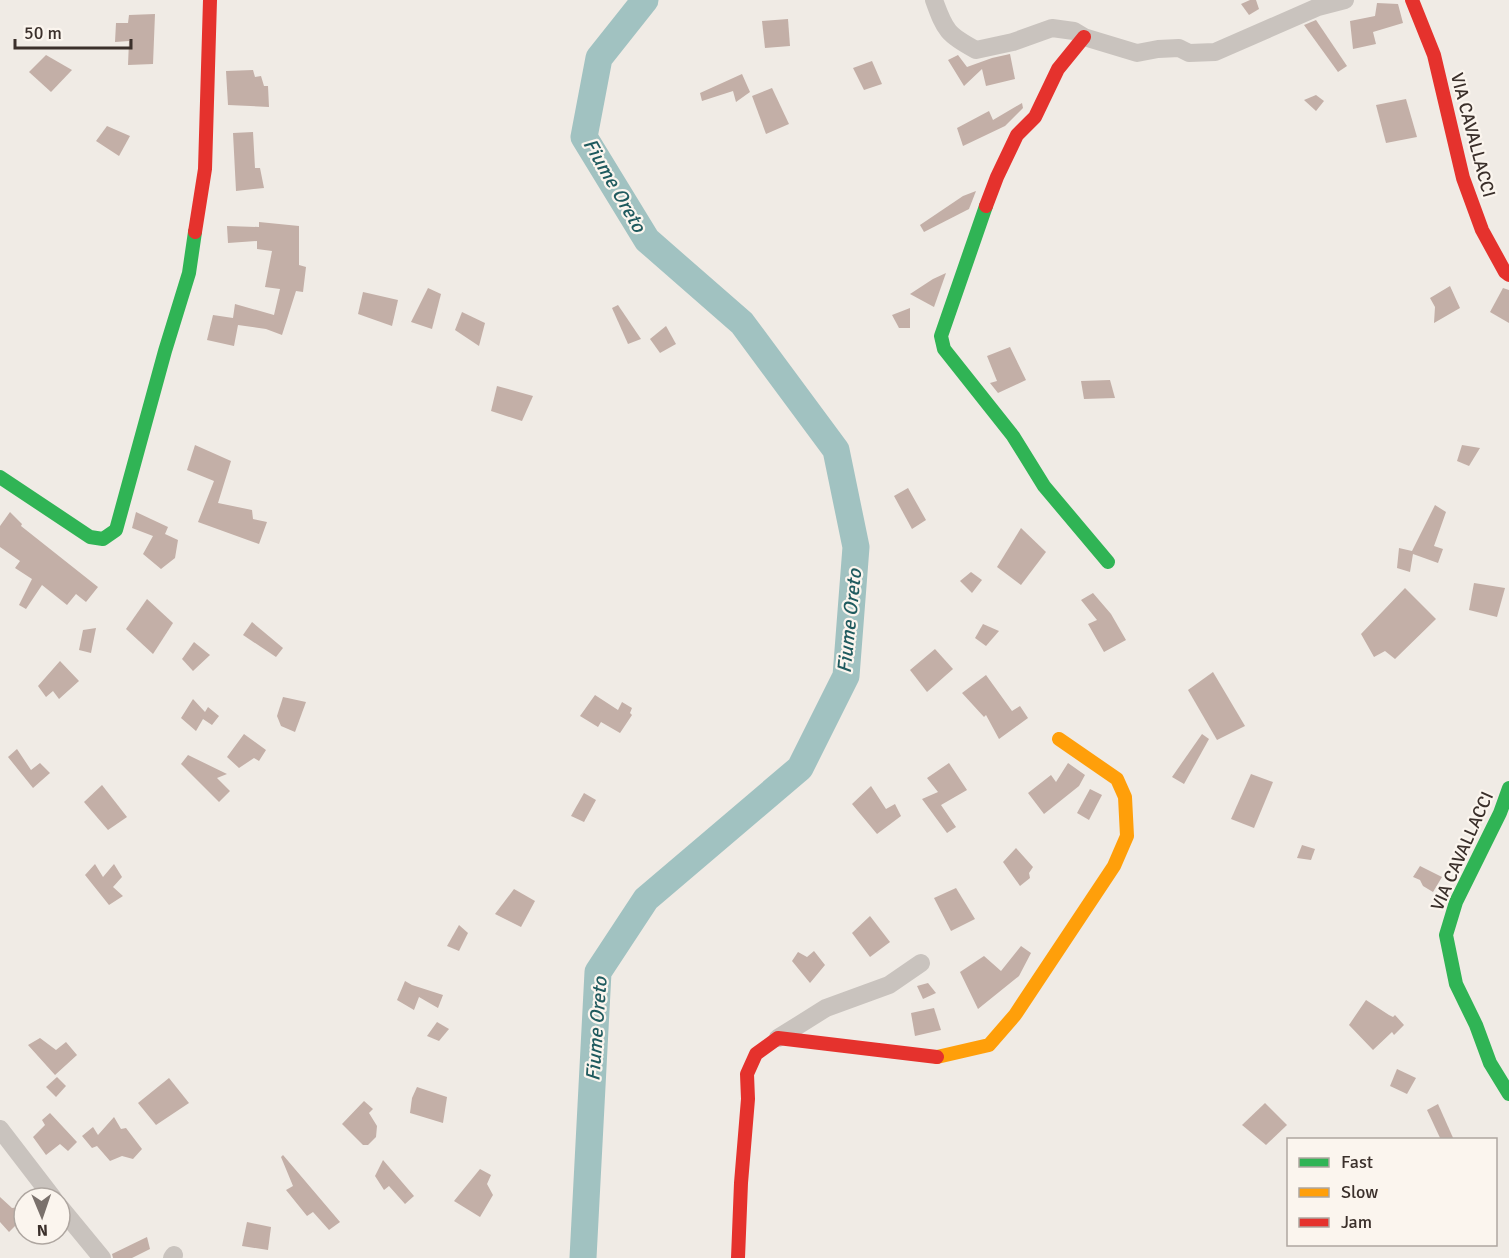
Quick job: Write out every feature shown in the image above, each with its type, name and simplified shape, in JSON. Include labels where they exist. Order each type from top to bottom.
[{"type":"street","points":[[0,477],[90,537],[103,539],[116,530],[189,270],[205,169],[210,0]]},
{"type":"street","points":[[934,0],[952,37],[976,50],[1013,42],[1052,28],[1074,31],[1084,37],[1137,53],[1179,48],[1189,53],[1215,52],[1318,7],[1346,0]]},
{"type":"street","name":"VIA CAVALLACCI","points":[[1412,0],[1434,55],[1463,178],[1482,230],[1504,272],[1509,275]]},
{"type":"street","points":[[1084,37],[1059,69],[1035,117],[1017,135],[997,177],[941,336],[944,350],[1013,436],[1044,486],[1108,562]]},
{"type":"street","points":[[778,1038],[937,1057],[989,1045],[1015,1015],[1047,969],[1114,866],[1127,836],[1125,798],[1117,779],[1059,739]]},
{"type":"street","name":"VIA CAVALLACCI","points":[[1509,788],[1500,813],[1456,902],[1446,935],[1456,984],[1476,1025],[1490,1063],[1509,1094]]},
{"type":"street","points":[[738,1258],[748,1100],[747,1074],[756,1054],[826,1008],[889,985],[921,963]]},
{"type":"street","points":[[0,1129],[44,1186]]},
{"type":"street","points":[[72,1222],[102,1258]]},
{"type":"building","points":[[1256,0],[1259,9],[1249,15],[1241,4]]},
{"type":"building","points":[[1377,3],[1398,4],[1403,23],[1373,32],[1376,44],[1353,49],[1350,21],[1375,16]]},
{"type":"building","points":[[155,14],[153,64],[128,65],[129,41],[115,42],[116,23],[128,23],[129,15]]},
{"type":"building","points":[[788,19],[790,46],[765,48],[762,21]]},
{"type":"building","points":[[1316,20],[1347,66],[1338,72],[1304,25]]},
{"type":"building","points":[[1010,54],[1015,79],[986,86],[982,69],[964,86],[948,60],[958,55],[967,67]]},
{"type":"building","points":[[46,55],[72,70],[51,92],[29,72]]},
{"type":"building","points":[[872,61],[882,84],[864,90],[853,68]]},
{"type":"building","points":[[253,70],[255,77],[261,76],[264,86],[268,86],[269,107],[228,105],[226,71]]},
{"type":"building","points":[[742,74],[750,92],[736,102],[733,91],[702,101],[700,93]]},
{"type":"building","points":[[772,88],[789,124],[766,134],[752,96]]},
{"type":"building","points":[[1316,95],[1324,101],[1316,111],[1304,100]]},
{"type":"building","points":[[1406,99],[1417,137],[1386,143],[1376,105]]},
{"type":"building","points":[[1022,103],[1023,108],[1005,126],[963,146],[957,128],[989,111],[993,120]]},
{"type":"building","points":[[107,126],[130,136],[119,156],[96,141]]},
{"type":"building","points":[[253,132],[255,168],[260,168],[264,188],[236,191],[233,133]]},
{"type":"building","points":[[976,191],[969,209],[924,232],[920,225],[963,196]]},
{"type":"building","points":[[259,222],[299,226],[299,265],[306,267],[303,292],[296,291],[282,335],[266,329],[238,325],[234,346],[207,340],[213,315],[233,318],[235,304],[274,315],[280,289],[265,287],[272,251],[257,249],[257,241],[228,243],[227,226],[259,227]]},
{"type":"building","points":[[946,273],[934,307],[910,294],[933,279]]},
{"type":"building","points":[[1450,286],[1460,308],[1434,323],[1435,307],[1430,298]]},
{"type":"building","points":[[428,288],[441,294],[432,329],[411,322]]},
{"type":"building","points":[[1503,288],[1509,290],[1509,323],[1490,312]]},
{"type":"building","points":[[363,292],[398,300],[392,326],[358,314]]},
{"type":"building","points":[[618,305],[641,339],[628,344],[612,308]]},
{"type":"building","points":[[910,308],[910,328],[899,328],[892,315]]},
{"type":"building","points":[[462,312],[485,323],[479,346],[455,330]]},
{"type":"building","points":[[666,326],[676,344],[660,353],[650,339]]},
{"type":"building","points":[[1010,347],[1026,380],[998,393],[990,383],[997,381],[987,356]]},
{"type":"building","points":[[1110,380],[1115,398],[1084,399],[1081,381]]},
{"type":"building","points":[[497,386],[533,396],[522,421],[491,411]]},
{"type":"building","points":[[195,445],[231,461],[218,503],[252,510],[253,519],[267,522],[259,544],[198,522],[214,481],[187,470]]},
{"type":"building","points":[[1462,445],[1480,448],[1469,466],[1457,461]]},
{"type":"building","points":[[908,488],[926,520],[912,529],[894,496]]},
{"type":"building","points":[[1435,505],[1446,512],[1434,546],[1443,549],[1438,563],[1413,554],[1410,572],[1397,568],[1399,548],[1412,551]]},
{"type":"building","points":[[10,512],[22,524],[21,526],[98,587],[86,602],[76,594],[67,605],[42,585],[26,609],[19,605],[32,579],[15,568],[20,561],[0,547],[0,526]]},
{"type":"building","points":[[136,512],[168,527],[165,534],[178,540],[175,558],[161,569],[143,554],[153,536],[132,528]]},
{"type":"building","points":[[1021,528],[1046,552],[1021,585],[997,567]]},
{"type":"building","points":[[971,572],[982,580],[972,593],[960,581]]},
{"type":"building","points":[[1474,583],[1505,588],[1497,617],[1469,610]]},
{"type":"building","points":[[1405,588],[1436,619],[1395,659],[1385,651],[1374,657],[1361,634]]},
{"type":"building","points":[[1093,593],[1111,614],[1126,640],[1104,652],[1088,624],[1097,620],[1081,600]]},
{"type":"building","points":[[147,599],[173,623],[153,654],[126,629]]},
{"type":"building","points":[[252,622],[283,648],[276,657],[243,635]]},
{"type":"building","points":[[983,624],[999,631],[986,646],[975,638]]},
{"type":"building","points":[[96,628],[91,653],[79,650],[83,630]]},
{"type":"building","points":[[194,642],[210,655],[193,671],[182,659]]},
{"type":"building","points":[[935,649],[953,669],[927,692],[910,670]]},
{"type":"building","points":[[60,661],[79,681],[59,699],[53,691],[46,697],[38,686]]},
{"type":"building","points":[[1213,672],[1245,726],[1217,740],[1188,690]]},
{"type":"building","points":[[986,675],[1012,711],[1020,706],[1028,718],[999,739],[986,715],[984,717],[962,693]]},
{"type":"building","points":[[595,695],[618,710],[622,702],[632,708],[630,713],[632,715],[620,733],[601,722],[598,727],[580,716]]},
{"type":"building","points":[[283,697],[306,702],[295,732],[281,726],[277,716]]},
{"type":"building","points":[[193,699],[205,712],[208,707],[219,716],[212,725],[203,719],[196,731],[181,718]]},
{"type":"building","points":[[244,734],[266,750],[259,761],[254,758],[239,768],[227,757]]},
{"type":"building","points":[[1202,734],[1209,739],[1184,784],[1172,777]]},
{"type":"building","points":[[17,749],[31,770],[40,763],[50,773],[33,788],[8,757]]},
{"type":"building","points":[[188,755],[227,774],[217,778],[230,791],[219,802],[181,764]]},
{"type":"building","points":[[949,763],[967,790],[941,805],[956,827],[947,833],[922,799],[938,792],[927,778]]},
{"type":"building","points":[[1068,763],[1085,775],[1079,786],[1044,814],[1028,793],[1051,775],[1056,782]]},
{"type":"building","points":[[1251,774],[1273,782],[1254,828],[1231,819]]},
{"type":"building","points":[[102,785],[127,817],[108,830],[84,802]]},
{"type":"building","points":[[871,786],[886,809],[895,804],[901,816],[877,834],[852,804]]},
{"type":"building","points":[[1090,789],[1102,795],[1089,820],[1077,813]]},
{"type":"building","points":[[584,793],[596,800],[584,822],[571,816]]},
{"type":"building","points":[[1302,845],[1315,849],[1311,860],[1297,858]]},
{"type":"building","points":[[1016,848],[1033,867],[1029,873],[1030,878],[1020,886],[1003,862]]},
{"type":"building","points":[[95,864],[103,877],[114,864],[122,877],[113,887],[123,896],[109,905],[85,875]]},
{"type":"building","points":[[1420,866],[1442,877],[1433,892],[1413,877]]},
{"type":"building","points":[[956,888],[975,919],[951,931],[934,898]]},
{"type":"building","points":[[514,889],[535,901],[521,927],[495,914]]},
{"type":"building","points":[[870,916],[890,942],[870,957],[852,933]]},
{"type":"building","points":[[459,925],[468,933],[459,951],[447,946]]},
{"type":"building","points":[[1021,946],[1031,953],[1019,976],[978,1009],[960,972],[984,956],[1001,971]]},
{"type":"building","points":[[814,951],[825,965],[810,983],[792,961],[798,952],[807,957]]},
{"type":"building","points":[[405,981],[443,995],[438,1008],[419,997],[414,1010],[397,1000]]},
{"type":"building","points":[[928,983],[936,993],[923,999],[917,986]]},
{"type":"building","points":[[1366,1000],[1389,1015],[1393,1017],[1395,1015],[1404,1025],[1394,1035],[1392,1032],[1373,1050],[1349,1025]]},
{"type":"building","points":[[934,1008],[941,1030],[915,1036],[911,1013]]},
{"type":"building","points":[[437,1022],[449,1029],[439,1041],[427,1036]]},
{"type":"building","points":[[40,1038],[56,1050],[66,1042],[77,1055],[55,1075],[28,1045]]},
{"type":"building","points":[[1397,1069],[1416,1078],[1407,1094],[1390,1086]]},
{"type":"building","points":[[57,1077],[66,1086],[56,1097],[46,1087]]},
{"type":"building","points":[[169,1078],[189,1103],[156,1125],[138,1103]]},
{"type":"building","points":[[417,1087],[447,1097],[443,1123],[410,1113],[412,1098]]},
{"type":"building","points":[[364,1101],[373,1109],[369,1113],[377,1126],[376,1137],[368,1145],[363,1145],[342,1124]]},
{"type":"building","points":[[1265,1103],[1287,1125],[1266,1145],[1242,1125]]},
{"type":"building","points":[[1438,1104],[1453,1138],[1440,1138],[1427,1110]]},
{"type":"building","points":[[50,1113],[77,1142],[68,1151],[60,1144],[46,1155],[33,1137],[45,1125],[42,1120]]},
{"type":"building","points":[[114,1117],[121,1129],[126,1128],[142,1149],[133,1159],[122,1156],[110,1161],[97,1146],[92,1148],[82,1136],[93,1127],[98,1135]]},
{"type":"building","points":[[283,1155],[340,1222],[329,1230],[313,1212],[307,1216],[286,1190],[293,1186],[281,1157]]},
{"type":"building","points":[[383,1160],[414,1196],[405,1204],[389,1186],[384,1190],[375,1176]]},
{"type":"building","points":[[480,1169],[491,1175],[487,1184],[493,1195],[480,1217],[454,1201]]},
{"type":"building","points":[[0,1197],[12,1208],[12,1229],[9,1232],[0,1222]]},
{"type":"building","points":[[247,1222],[271,1227],[268,1250],[242,1246]]},
{"type":"building","points":[[147,1237],[150,1249],[132,1258],[113,1258],[112,1254]]},
{"type":"waterway","name":"Fiume Oreto","points":[[583,1258],[598,972],[646,899],[800,768],[846,676],[856,547],[836,450],[742,323],[647,240],[584,137],[599,58],[645,0]]},
{"type":"traffic: fast","points":[[986,206],[941,336],[944,349],[1013,436],[1044,486],[1108,562]]},
{"type":"traffic: fast","points":[[0,477],[90,537],[103,539],[116,530],[189,273],[195,232]]},
{"type":"traffic: fast","points":[[1509,788],[1500,813],[1456,902],[1446,935],[1456,984],[1476,1025],[1490,1063],[1509,1094]]},
{"type":"traffic: slow","points":[[937,1057],[989,1045],[1015,1015],[1114,866],[1127,836],[1125,797],[1117,779],[1059,739]]},
{"type":"traffic: jam","points":[[195,232],[205,169],[210,0]]},
{"type":"traffic: jam","points":[[1412,0],[1434,55],[1463,178],[1482,230],[1505,272],[1509,275]]},
{"type":"traffic: jam","points":[[986,206],[1017,135],[1035,117],[1058,69],[1084,37]]},
{"type":"traffic: jam","points":[[738,1258],[748,1099],[747,1074],[756,1054],[778,1038],[937,1057]]}]
